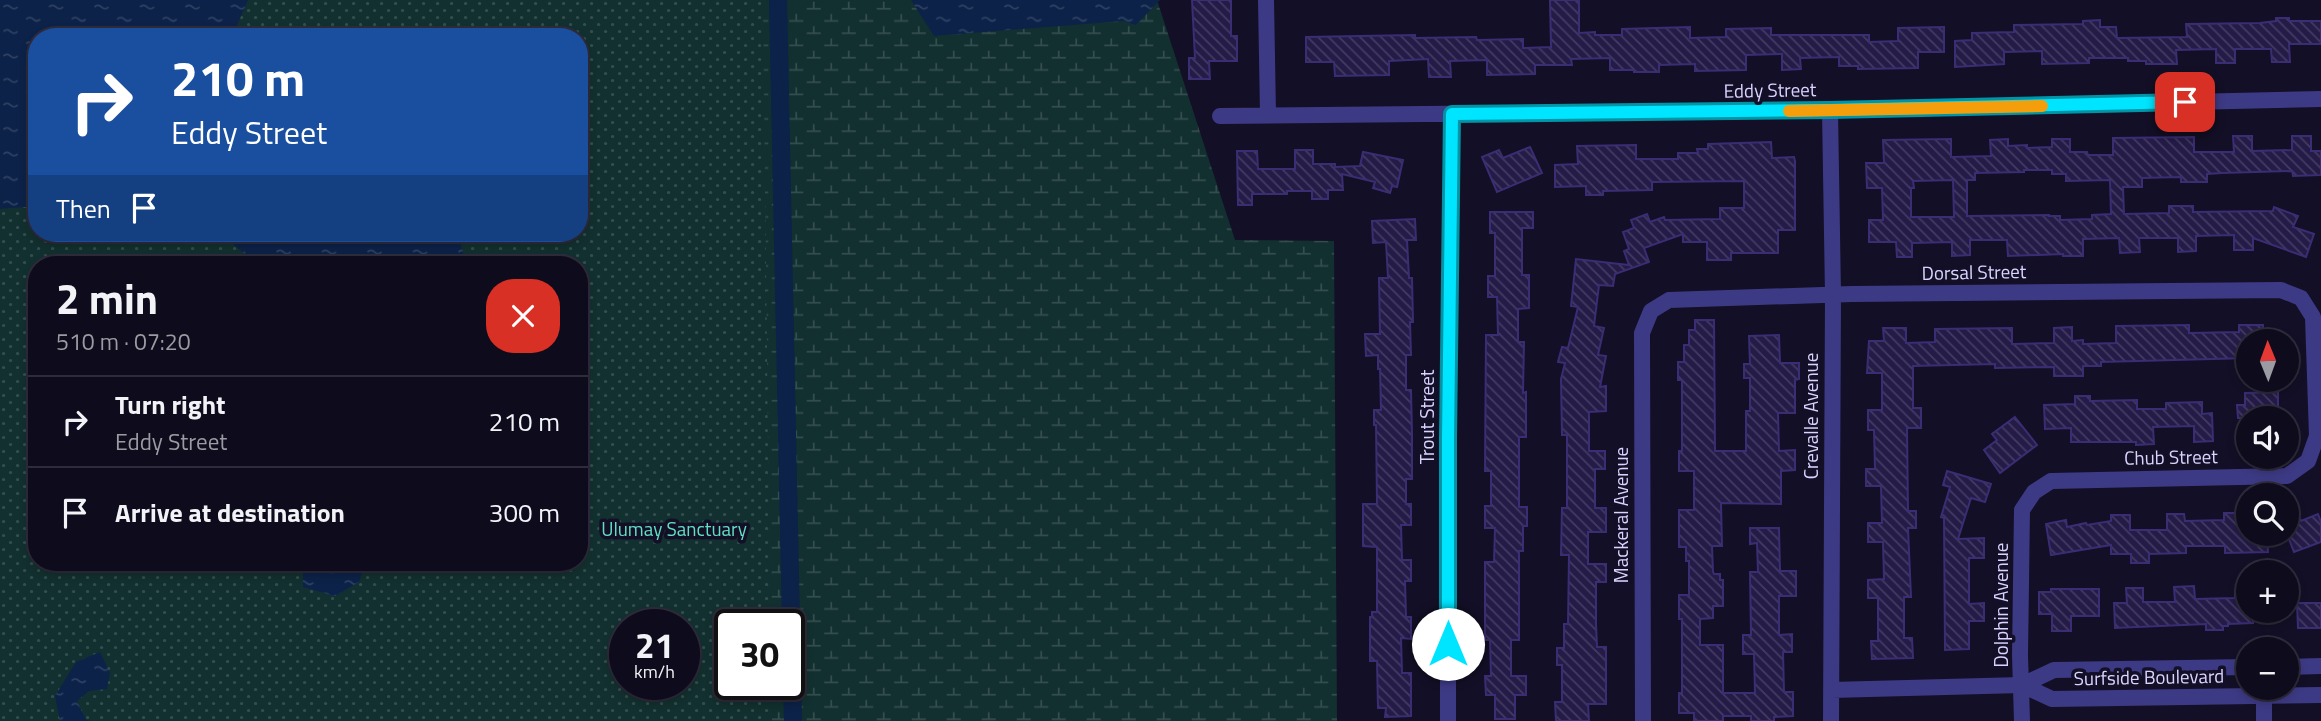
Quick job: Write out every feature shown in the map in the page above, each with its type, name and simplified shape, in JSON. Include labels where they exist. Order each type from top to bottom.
[{"type":"street","points":[[1266,0],[1268,114]]},
{"type":"street","name":"Eddy Street","points":[[1220,116],[1830,110],[2321,99]]},
{"type":"street","name":"Crevalle Avenue","points":[[1830,110],[1833,295],[1830,721]]},
{"type":"street","name":"Trout Street","points":[[1448,721],[1452,114]]},
{"type":"street","name":"Dorsal Street","points":[[1651,312],[1669,300],[1833,295],[2281,290],[2301,298],[2313,317],[2317,436],[2308,461]]},
{"type":"street","name":"Mackeral Avenue","points":[[1643,721],[1642,333],[1651,312]]},
{"type":"street","name":"Chub Street","points":[[2034,492],[2051,481],[2287,476],[2308,461]]},
{"type":"street","name":"Dolphin Avenue","points":[[2021,721],[2022,510],[2034,492]]},
{"type":"street","points":[[2299,667],[2321,666]]},
{"type":"street","name":"Surfside Boulevard","points":[[1831,690],[2022,685],[2054,670],[2236,667]]},
{"type":"street","name":"Surfside Boulevard","points":[[2022,685],[2052,699],[2236,693]]},
{"type":"street","name":"Surfside Boulevard","points":[[2299,694],[2321,695]]},
{"type":"street","points":[[2264,700],[2264,721]]},
{"type":"green space","points":[[0,0],[1157,0],[1235,240],[1334,241],[1337,721],[0,721]]},
{"type":"green space","name":"Ulumay Sanctuary","points":[[0,0],[763,0],[770,609],[714,609],[714,700],[771,700],[772,721],[0,721]]},
{"type":"water","points":[[0,0],[248,0],[236,28],[28,28],[28,207],[0,209]]},
{"type":"water","points":[[911,0],[1160,0],[1136,25],[1123,21],[934,36]]},
{"type":"water","points":[[230,242],[460,242],[464,256],[243,256],[244,253]]},
{"type":"water","points":[[303,571],[362,571],[359,582],[335,596],[303,587]]},
{"type":"water","points":[[100,652],[110,673],[107,689],[89,691],[77,701],[86,720],[91,721],[60,721],[55,696],[76,662]]},
{"type":"building","points":[[1192,0],[1231,0],[1231,36],[1237,36],[1237,61],[1209,61],[1210,79],[1189,79],[1189,58],[1195,58]]},
{"type":"building","points":[[1550,0],[1579,0],[1579,33],[1622,35],[1622,29],[1690,27],[1690,38],[1726,37],[1726,29],[1771,28],[1771,35],[1869,35],[1869,42],[1898,41],[1898,28],[1944,27],[1944,52],[1918,52],[1918,68],[1858,69],[1858,66],[1839,66],[1839,57],[1800,58],[1801,69],[1782,70],[1782,54],[1746,55],[1746,70],[1695,71],[1695,64],[1659,65],[1659,72],[1610,70],[1610,58],[1571,59],[1572,65],[1535,65],[1535,74],[1487,75],[1487,60],[1450,61],[1451,77],[1429,77],[1428,59],[1389,61],[1389,75],[1335,76],[1334,62],[1306,62],[1306,37],[1476,37],[1477,40],[1523,39],[1523,48],[1551,47]]},
{"type":"building","points":[[2276,18],[2289,18],[2289,21],[2321,21],[2321,44],[2289,44],[2290,62],[2272,62],[2271,49],[2235,49],[2235,63],[2216,63],[2216,49],[2176,50],[2177,64],[2146,64],[2146,61],[2128,61],[2128,58],[2089,58],[2089,63],[2042,64],[2042,51],[2004,52],[2004,64],[1955,67],[1955,41],[1972,40],[1972,33],[2014,32],[2014,25],[2083,24],[2083,21],[2100,20],[2100,27],[2116,27],[2117,38],[2187,37],[2186,24],[2260,23],[2276,21]]},
{"type":"building","points":[[2233,136],[2252,136],[2252,151],[2292,150],[2292,136],[2311,136],[2311,151],[2321,151],[2321,175],[2293,176],[2292,171],[2222,173],[2207,174],[2207,182],[2181,182],[2181,177],[2142,178],[2142,187],[2123,187],[2124,214],[2169,213],[2169,206],[2193,206],[2193,212],[2273,211],[2274,207],[2298,216],[2293,227],[2314,234],[2306,257],[2253,238],[2253,250],[2234,250],[2234,235],[2196,236],[2196,251],[2178,252],[2178,238],[2139,238],[2140,252],[2120,253],[2119,238],[2083,239],[2083,256],[2008,256],[2007,240],[1970,240],[1970,255],[1952,256],[1952,242],[1912,243],[1912,257],[1897,257],[1896,242],[1869,242],[1869,220],[1883,220],[1882,188],[1867,188],[1866,163],[1884,163],[1883,140],[1951,139],[1951,157],[1991,156],[1990,140],[2008,139],[2008,146],[2027,145],[2027,148],[2052,147],[2052,139],[2070,139],[2070,152],[2113,155],[2113,138],[2194,137],[2194,152],[2234,152]],"holes":[[[2052,170],[2052,174],[2066,174],[2066,181],[2110,180],[2111,214],[2092,215],[2092,219],[2060,220],[2060,216],[2049,215],[1967,216],[1967,180],[1975,180],[1975,173]],[[1953,180],[1954,217],[1911,217],[1913,181]]]},
{"type":"building","points":[[1771,142],[1772,158],[1794,157],[1795,161],[1795,230],[1778,230],[1778,253],[1731,253],[1731,260],[1707,260],[1707,242],[1683,242],[1683,234],[1644,248],[1649,262],[1615,274],[1613,286],[1599,285],[1594,326],[1604,328],[1598,355],[1606,356],[1600,387],[1606,386],[1606,411],[1589,412],[1589,451],[1605,451],[1605,469],[1595,469],[1595,508],[1606,508],[1606,532],[1588,532],[1588,564],[1606,564],[1606,582],[1596,582],[1596,624],[1597,647],[1606,647],[1606,704],[1588,704],[1589,721],[1556,721],[1555,702],[1562,702],[1562,665],[1557,665],[1557,648],[1564,648],[1564,624],[1568,624],[1569,555],[1561,555],[1562,508],[1567,508],[1567,435],[1562,435],[1561,379],[1565,363],[1558,362],[1562,347],[1568,348],[1578,307],[1571,306],[1576,259],[1629,265],[1624,251],[1629,249],[1623,232],[1634,228],[1631,220],[1647,214],[1650,222],[1664,217],[1665,220],[1720,219],[1720,208],[1744,208],[1744,181],[1652,182],[1652,190],[1603,191],[1603,195],[1586,195],[1586,186],[1555,187],[1555,165],[1578,164],[1577,146],[1636,145],[1636,159],[1678,159],[1678,153],[1698,153],[1697,149],[1708,149],[1708,144]]},
{"type":"building","points":[[1530,147],[1542,173],[1497,192],[1482,157],[1499,150],[1503,158]]},
{"type":"building","points":[[1295,150],[1313,150],[1313,164],[1335,164],[1335,167],[1360,166],[1363,152],[1403,160],[1397,187],[1392,186],[1390,193],[1373,188],[1375,182],[1342,174],[1343,190],[1328,190],[1328,199],[1312,199],[1312,191],[1287,191],[1287,194],[1252,194],[1252,205],[1238,205],[1237,151],[1257,151],[1258,169],[1295,169]]},
{"type":"building","points":[[1490,212],[1533,212],[1533,228],[1522,228],[1522,275],[1529,275],[1529,308],[1518,309],[1518,342],[1524,342],[1523,393],[1526,392],[1526,437],[1519,437],[1519,507],[1527,507],[1527,526],[1523,526],[1523,551],[1519,551],[1519,640],[1511,640],[1511,676],[1526,676],[1526,695],[1515,695],[1515,719],[1495,719],[1495,695],[1486,695],[1485,676],[1491,676],[1490,640],[1485,640],[1485,562],[1494,562],[1495,528],[1485,528],[1485,506],[1491,506],[1491,471],[1485,471],[1486,335],[1498,335],[1497,297],[1488,297],[1488,276],[1495,276],[1495,233],[1490,233]]},
{"type":"building","points":[[1415,219],[1416,240],[1407,240],[1409,278],[1412,278],[1413,322],[1410,322],[1411,355],[1406,355],[1406,390],[1411,390],[1412,479],[1406,479],[1406,504],[1411,504],[1411,525],[1401,525],[1402,560],[1411,560],[1411,581],[1405,581],[1406,617],[1411,617],[1411,639],[1401,638],[1402,673],[1411,673],[1411,716],[1385,717],[1386,708],[1378,708],[1377,661],[1370,661],[1370,617],[1372,612],[1377,612],[1377,547],[1363,546],[1363,504],[1377,504],[1374,410],[1381,410],[1380,369],[1378,355],[1366,356],[1365,334],[1380,334],[1379,278],[1388,278],[1386,242],[1373,243],[1372,221]]},
{"type":"building","points":[[1695,320],[1714,320],[1715,451],[1746,451],[1746,411],[1750,411],[1750,378],[1744,378],[1744,364],[1750,364],[1749,336],[1779,335],[1780,363],[1799,363],[1799,379],[1795,380],[1795,413],[1778,413],[1779,451],[1795,450],[1795,470],[1781,471],[1781,504],[1721,503],[1722,546],[1712,546],[1713,572],[1720,574],[1720,580],[1723,580],[1723,606],[1713,606],[1713,618],[1700,619],[1700,645],[1723,645],[1723,693],[1755,693],[1754,654],[1743,654],[1743,635],[1751,635],[1750,572],[1758,572],[1757,543],[1750,544],[1750,528],[1779,528],[1780,571],[1796,571],[1796,596],[1779,596],[1779,635],[1792,634],[1792,652],[1783,652],[1784,692],[1793,692],[1793,716],[1774,717],[1774,721],[1751,721],[1751,716],[1723,716],[1723,721],[1694,721],[1694,713],[1679,713],[1679,693],[1682,693],[1682,619],[1679,619],[1679,595],[1689,595],[1689,561],[1686,561],[1686,547],[1679,547],[1679,510],[1694,510],[1694,471],[1679,471],[1679,451],[1682,451],[1682,380],[1678,380],[1678,362],[1684,362],[1684,345],[1689,345],[1689,330],[1695,330]]},
{"type":"building","points":[[2189,325],[2189,333],[2236,332],[2236,358],[2101,362],[2101,366],[2083,366],[2083,376],[2054,376],[2054,367],[1995,368],[1995,364],[1913,366],[1913,408],[1921,408],[1921,428],[1907,428],[1908,511],[1916,511],[1916,528],[1908,528],[1911,597],[1904,597],[1904,638],[1912,638],[1913,658],[1872,659],[1871,641],[1878,641],[1878,598],[1868,598],[1868,580],[1884,579],[1883,542],[1868,542],[1868,523],[1882,523],[1881,486],[1866,486],[1866,469],[1875,469],[1874,430],[1868,430],[1868,410],[1882,410],[1882,373],[1867,373],[1869,341],[1884,341],[1883,328],[1906,328],[1906,343],[1935,342],[1935,329],[2012,328],[2012,344],[2054,343],[2054,328],[2072,327],[2072,341],[2083,340],[2083,344],[2116,343],[2116,326]]},
{"type":"building","points":[[2239,325],[2263,325],[2263,329],[2239,329]]},
{"type":"building","points":[[2278,392],[2278,406],[2237,406],[2245,405],[2245,393]]},
{"type":"building","points":[[2075,396],[2090,396],[2090,401],[2137,400],[2137,409],[2166,409],[2166,403],[2202,402],[2202,414],[2212,413],[2213,441],[2194,442],[2194,426],[2153,427],[2154,444],[2071,442],[2071,428],[2045,429],[2044,405],[2075,404]]},
{"type":"building","points":[[2015,417],[2037,445],[2000,473],[1984,450],[1997,440],[1992,434]]},
{"type":"building","points":[[1947,471],[1991,484],[1985,502],[1971,498],[1958,539],[1984,538],[1984,558],[1969,558],[1969,604],[1984,603],[1984,621],[1969,621],[1969,649],[1945,650],[1944,518],[1941,517],[1950,487],[1943,485]]},
{"type":"building","points":[[2224,513],[2236,513],[2236,546],[2268,546],[2268,552],[2225,553],[2225,546],[2186,546],[2186,553],[2149,554],[2149,563],[2131,563],[2131,554],[2111,554],[2111,545],[2051,555],[2046,524],[2066,520],[2067,527],[2087,525],[2111,521],[2111,515],[2130,515],[2130,530],[2167,530],[2167,514],[2184,514],[2185,521],[2224,520]]},
{"type":"building","points":[[2318,514],[2321,522],[2321,542],[2294,552],[2292,546],[2299,546],[2299,517],[2301,521]]},
{"type":"building","points":[[2194,586],[2195,599],[2235,598],[2236,590],[2236,623],[2253,623],[2228,624],[2223,626],[2223,630],[2206,630],[2206,624],[2115,628],[2114,603],[2127,603],[2126,588],[2143,588],[2143,602],[2175,602],[2174,587]]},
{"type":"building","points":[[2051,589],[2099,589],[2099,616],[2071,616],[2071,631],[2052,631],[2052,614],[2039,614],[2039,592],[2051,592]]},
{"type":"building","points":[[2299,603],[2321,603],[2321,628],[2298,628]]},
{"type":"waterway","points":[[778,0],[793,721]]},
{"type":"slow traffic","points":[[1789,111],[2042,106]]},
{"type":"route","points":[[1448,644],[1452,114],[1830,110],[2185,102]]}]
